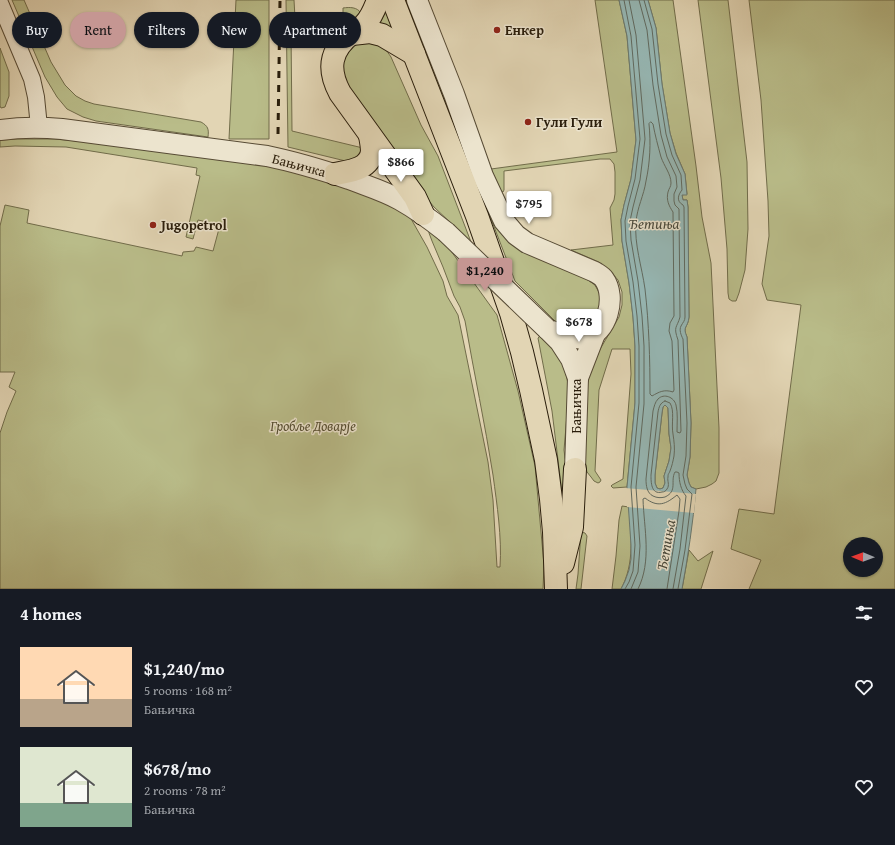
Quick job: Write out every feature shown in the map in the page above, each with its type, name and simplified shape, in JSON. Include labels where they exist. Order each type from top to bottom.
[{"type":"main road","points":[[361,28],[372,15],[378,0]]},
{"type":"main road","points":[[393,0],[477,216],[511,314],[522,352],[546,460],[554,532],[556,589]]},
{"type":"main road","points":[[361,33],[370,32],[382,35],[414,54]]},
{"type":"main road","points":[[337,48],[334,54],[332,64],[332,74],[335,84],[370,136],[416,197],[423,214]]},
{"type":"main road","points":[[335,174],[357,170],[363,166],[372,152],[370,136]]},
{"type":"main road","points":[[556,589],[572,527],[575,469]]},
{"type":"street","points":[[417,0],[454,94],[483,176],[504,221],[527,243],[595,272],[605,280],[609,292],[609,309],[604,324],[595,334],[578,378]]},
{"type":"street","points":[[0,4],[32,79],[36,97],[39,127]]},
{"type":"street","name":"Бањичка","points":[[0,130],[39,127],[62,129],[267,156],[307,165],[335,174],[400,200],[423,214],[446,232],[560,342],[571,359],[578,378],[575,469]]},
{"type":"street","name":"Бањичка","points":[[547,329],[569,338],[586,338],[595,334]]},
{"type":"green space","points":[[12,0],[24,0],[29,12],[17,12]]},
{"type":"green space","points":[[236,0],[269,0],[269,139],[229,139],[234,48],[261,48],[261,12],[235,12]]},
{"type":"green space","points":[[286,0],[294,0],[295,12],[286,12]]},
{"type":"green space","points":[[404,0],[409,0],[493,224],[452,125]]},
{"type":"green space","points":[[595,0],[619,0],[627,36],[636,140],[631,179],[621,220],[622,241],[633,317],[635,346],[635,403],[627,487],[613,488],[611,486],[612,485],[623,479],[631,374],[630,349],[612,349],[599,390],[595,471],[601,480],[598,483],[594,481],[587,472],[584,460],[585,388],[596,356],[619,317],[622,305],[622,292],[618,280],[599,262],[571,250],[613,245],[610,208],[615,194],[614,164],[610,159],[600,159],[504,171],[503,192],[501,191],[491,169],[617,152]]},
{"type":"green space","points":[[648,0],[673,0],[702,217],[711,263],[719,428],[719,473],[716,481],[712,484],[696,489],[691,487],[687,475],[690,457],[691,423],[687,337],[685,331],[689,317],[688,207],[687,200],[683,200],[682,195],[687,194],[685,174],[676,153],[670,133],[662,84],[656,28]]},
{"type":"green space","points":[[698,0],[728,0],[747,162],[748,229],[745,270],[736,301],[729,299],[728,293],[727,249],[721,178]]},
{"type":"green space","points":[[749,0],[895,0],[895,589],[749,589],[761,560],[731,549],[739,509],[774,514],[801,305],[767,300],[762,284],[769,236],[761,100]]},
{"type":"green space","points":[[383,5],[394,31],[380,25],[378,20]]},
{"type":"green space","points":[[343,8],[351,8],[360,12],[343,12]]},
{"type":"green space","points":[[361,40],[375,43],[388,52],[421,125],[438,156],[471,242],[434,207],[411,179],[349,93],[341,65],[349,48],[361,48]]},
{"type":"green space","points":[[0,48],[9,72],[9,96],[5,107],[1,108],[0,106]]},
{"type":"green space","points":[[33,48],[45,48],[51,62],[65,85],[76,96],[85,101],[94,104],[201,122],[208,128],[208,137],[96,121],[83,117],[67,109],[57,97],[45,77]]},
{"type":"green space","points":[[287,48],[291,48],[292,131],[363,148],[358,164],[288,147]]},
{"type":"green space","name":"Гробље Доварје","points":[[54,139],[88,142],[287,168],[379,199],[410,217],[427,247],[443,281],[447,296],[458,315],[488,462],[493,500],[497,567],[500,567],[498,509],[487,437],[465,321],[429,231],[446,244],[497,315],[518,391],[535,466],[544,565],[543,589],[0,589],[0,433],[16,391],[9,387],[15,372],[0,372],[0,226],[5,205],[29,210],[27,223],[182,256],[183,252],[194,251],[196,247],[213,251],[220,225],[198,220],[193,239],[186,237],[200,176],[196,175],[197,168],[66,147],[0,147],[0,140]]},
{"type":"green space","points":[[493,224],[514,245],[580,275],[594,284],[601,296],[600,310],[589,328],[574,330],[556,322],[515,281]]},
{"type":"green space","points":[[540,336],[552,347],[563,364],[569,391],[564,450],[568,466],[565,517],[552,411],[538,338]]},
{"type":"green space","points":[[665,405],[668,408],[671,448],[669,461],[664,476],[665,483],[663,488],[660,489],[657,488],[655,483],[655,475],[662,413]]},
{"type":"green space","points":[[622,506],[629,507],[631,538],[630,559],[621,589],[612,589],[619,520]]},
{"type":"green space","points":[[581,532],[585,533],[587,536],[581,589],[576,589],[578,574]]},
{"type":"green space","points":[[689,550],[698,561],[713,551],[701,589],[682,589]]},
{"type":"water","name":"Ђетиња","points":[[619,0],[648,0],[656,28],[662,84],[670,133],[676,154],[685,174],[687,195],[682,195],[683,200],[687,200],[688,207],[689,317],[685,331],[687,337],[691,423],[690,457],[687,475],[691,487],[696,489],[682,589],[621,589],[629,570],[631,559],[627,487],[635,403],[635,346],[633,317],[622,241],[621,220],[631,179],[636,140],[627,36]],"holes":[[[665,405],[668,408],[671,448],[669,461],[664,476],[665,483],[663,488],[660,489],[657,488],[655,483],[655,475],[663,407]]]},
{"type":"pier","points":[[625,488],[696,494],[694,513],[627,507]]},
{"type":"railway","points":[[278,134],[280,0]]},
{"type":"place","name":"Енкер","points":[[497,30]]},
{"type":"place","name":"Гули Гули","points":[[528,122]]},
{"type":"place","name":"Jugopetrol","points":[[153,225]]}]
